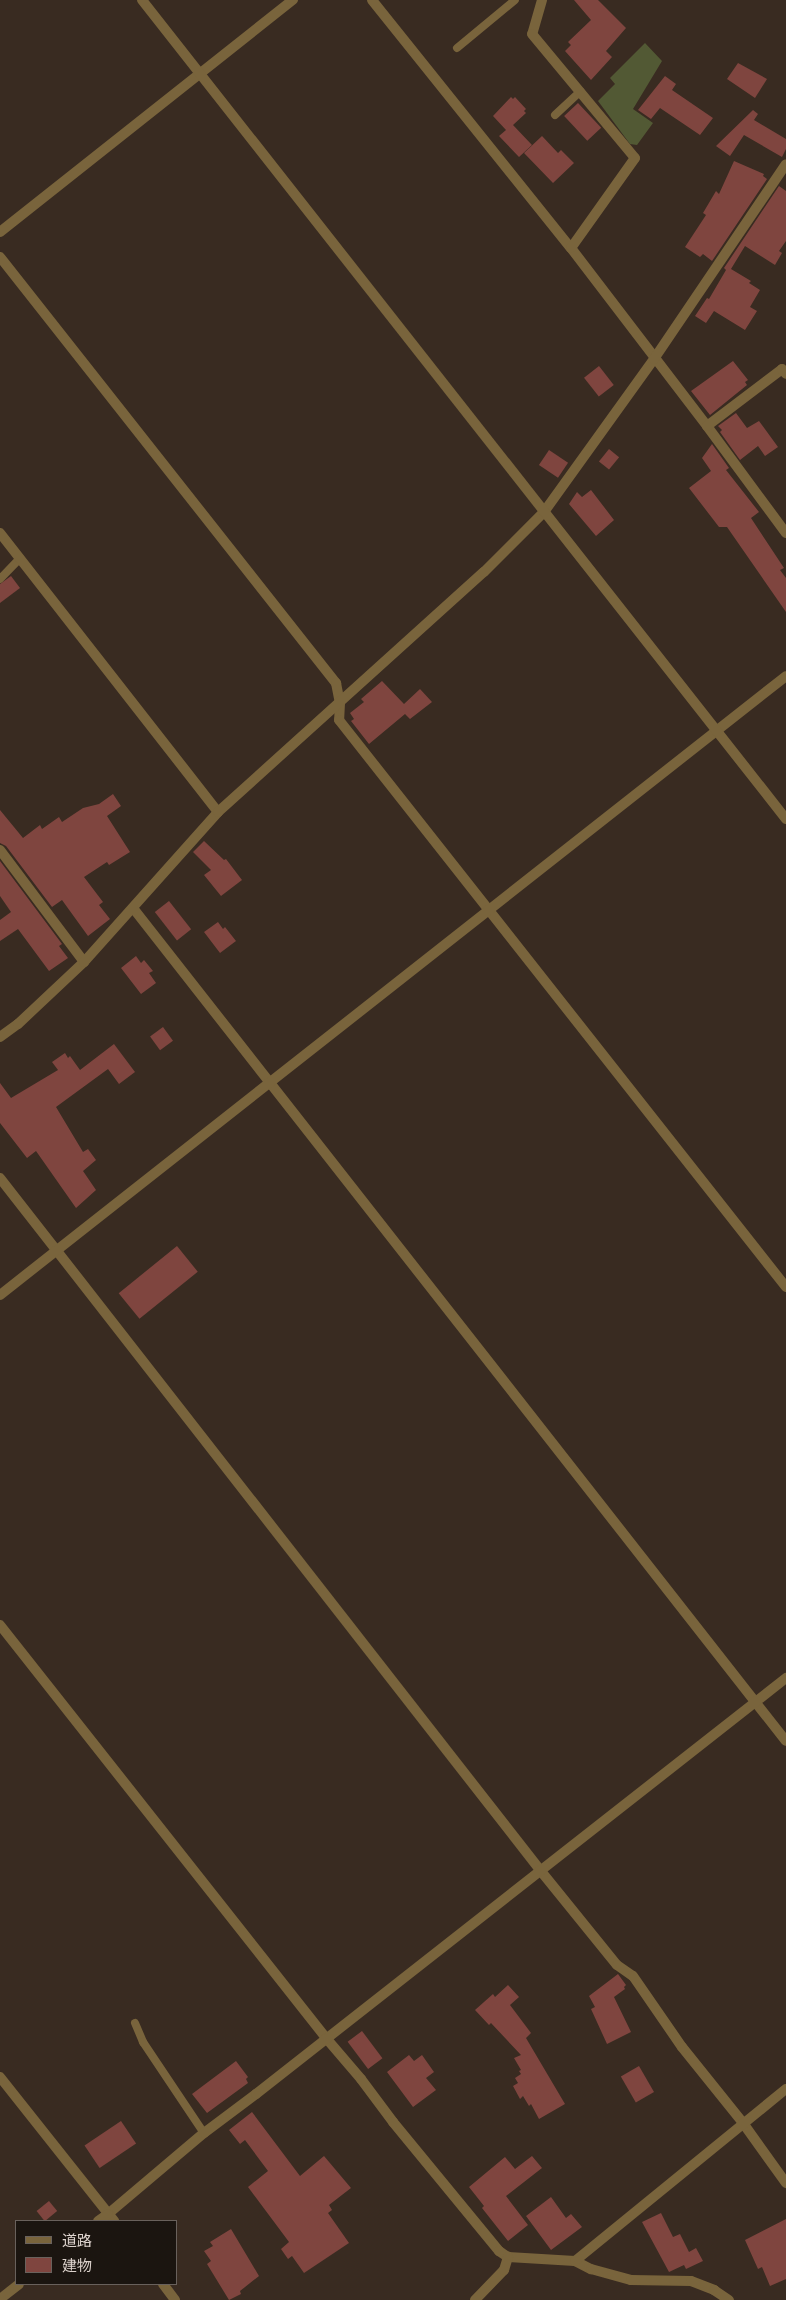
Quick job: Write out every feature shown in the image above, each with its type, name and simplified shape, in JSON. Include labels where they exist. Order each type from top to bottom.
[{"type":"street","points":[[142,0],[786,819]]},
{"type":"street","points":[[0,232],[293,0]]},
{"type":"street","points":[[372,0],[571,248],[786,533]]},
{"type":"street","points":[[542,0],[532,34],[635,158],[571,248]]},
{"type":"street","points":[[0,1037],[18,1024],[84,962],[218,812],[484,572],[544,512],[654,359],[786,164]]},
{"type":"street","points":[[0,257],[336,683],[340,703],[339,720],[786,1287]]},
{"type":"street","points":[[707,426],[782,369],[786,374]]},
{"type":"street","points":[[0,533],[218,812]]},
{"type":"street","points":[[0,1295],[786,676]]},
{"type":"street","points":[[0,850],[84,962]]},
{"type":"street","points":[[133,908],[786,1741]]},
{"type":"street","points":[[0,1178],[540,1870],[616,1965],[633,1976],[682,2047],[743,2123],[786,2183]]},
{"type":"street","points":[[0,1625],[326,2038],[499,2251],[508,2257],[575,2261],[590,2269],[631,2280],[691,2281],[714,2290],[729,2300]]},
{"type":"street","points":[[0,2076],[111,2217],[204,2133],[786,1678]]},
{"type":"street","points":[[575,2261],[786,2089]]},
{"type":"street","points":[[475,2300],[504,2270],[508,2257]]},
{"type":"street","points":[[0,2299],[18,2285]]},
{"type":"street","points":[[164,2285],[175,2300]]},
{"type":"lane","points":[[457,48],[515,0]]},
{"type":"lane","points":[[555,115],[581,91]]},
{"type":"lane","points":[[0,579],[20,558]]},
{"type":"lane","points":[[136,2024],[143,2042],[204,2133]]},
{"type":"green space","points":[[645,43],[662,61],[633,109],[653,123],[637,145],[630,144],[598,101],[615,84],[610,78]]},
{"type":"building","points":[[574,0],[598,0],[626,28],[606,51],[612,57],[591,80],[565,51],[571,45],[568,42],[591,20]]},
{"type":"building","points":[[738,63],[767,79],[755,98],[727,79]]},
{"type":"building","points":[[665,76],[676,84],[672,90],[713,118],[700,135],[660,108],[651,119],[638,110]]},
{"type":"building","points":[[511,97],[513,99],[515,97],[526,109],[524,111],[526,113],[513,125],[532,145],[519,157],[499,136],[506,130],[493,116]]},
{"type":"building","points":[[578,103],[601,128],[587,141],[564,116]]},
{"type":"building","points":[[753,110],[758,114],[754,120],[786,139],[786,149],[782,157],[744,135],[730,156],[716,146]]},
{"type":"building","points":[[542,136],[558,153],[561,150],[574,163],[553,183],[524,153]]},
{"type":"building","points":[[734,161],[764,174],[763,176],[767,179],[712,261],[703,254],[700,257],[685,247],[706,215],[703,213],[716,191],[719,194]]},
{"type":"building","points":[[779,186],[786,191],[786,241],[779,251],[782,253],[775,265],[745,246],[731,269],[751,281],[749,283],[760,290],[750,307],[757,311],[745,330],[714,311],[706,323],[695,316],[707,298],[709,299],[726,270],[724,268]]},
{"type":"building","points":[[733,361],[748,380],[745,382],[747,385],[710,415],[691,391]]},
{"type":"building","points":[[599,366],[614,385],[599,397],[584,378]]},
{"type":"building","points":[[736,413],[747,428],[759,421],[778,447],[765,456],[758,446],[740,460],[720,432],[722,430],[718,426]]},
{"type":"building","points":[[712,444],[729,468],[726,470],[759,512],[751,518],[784,568],[780,570],[786,578],[786,612],[727,527],[719,527],[689,488],[711,471],[702,458]]},
{"type":"building","points":[[609,449],[619,457],[609,470],[599,461]]},
{"type":"building","points":[[549,450],[568,463],[558,478],[539,465]]},
{"type":"building","points":[[591,490],[614,520],[596,536],[569,504],[577,492],[582,497]]},
{"type":"building","points":[[11,576],[20,588],[0,603],[0,584]]},
{"type":"building","points":[[382,681],[404,704],[420,689],[432,702],[410,719],[405,714],[369,744],[351,721],[354,719],[350,713],[364,702],[361,699]]},
{"type":"building","points":[[113,794],[121,806],[107,816],[130,852],[109,865],[107,862],[84,877],[103,902],[99,905],[110,919],[88,936],[62,900],[52,907],[6,846],[0,843],[0,810],[23,838],[40,825],[42,829],[59,817],[62,822],[83,808],[99,804]]},
{"type":"building","points":[[204,841],[224,860],[226,859],[242,880],[221,896],[204,875],[211,870],[193,852]]},
{"type":"building","points":[[0,861],[62,944],[59,946],[68,958],[49,971],[18,929],[0,941],[0,920],[11,912],[0,896]]},
{"type":"building","points":[[169,901],[191,929],[177,940],[155,912]]},
{"type":"building","points":[[218,922],[223,929],[225,927],[236,941],[220,953],[204,932]]},
{"type":"building","points":[[136,956],[141,963],[144,960],[153,971],[149,973],[156,983],[141,994],[121,968]]},
{"type":"building","points":[[163,1027],[173,1041],[160,1050],[150,1036]]},
{"type":"building","points":[[114,1044],[135,1072],[119,1084],[108,1069],[56,1107],[83,1152],[88,1149],[96,1160],[83,1171],[96,1190],[76,1208],[36,1151],[27,1158],[0,1123],[0,1083],[11,1098],[58,1070],[52,1062],[65,1053],[68,1058],[70,1056],[80,1070]]},
{"type":"building","points":[[177,1246],[198,1272],[139,1319],[119,1293]]},
{"type":"building","points":[[618,1974],[626,1985],[625,1989],[614,1997],[631,2032],[607,2044],[591,2009],[595,2007],[589,1996]]},
{"type":"building","points":[[508,1985],[519,1997],[510,2005],[531,2033],[526,2038],[565,2104],[539,2119],[531,2104],[529,2106],[523,2096],[520,2099],[513,2086],[518,2083],[515,2078],[521,2074],[519,2071],[521,2070],[514,2058],[521,2055],[491,2023],[489,2025],[475,2010],[493,1994],[495,1997]]},
{"type":"building","points":[[362,2031],[382,2058],[368,2069],[348,2042]]},
{"type":"building","points":[[409,2055],[414,2061],[422,2055],[434,2072],[426,2078],[436,2090],[413,2107],[387,2072]]},
{"type":"building","points":[[236,2061],[248,2077],[246,2079],[248,2083],[207,2113],[192,2094]]},
{"type":"building","points":[[639,2066],[654,2092],[636,2102],[621,2076]]},
{"type":"building","points":[[252,2112],[300,2176],[324,2156],[351,2188],[329,2205],[332,2210],[328,2213],[349,2243],[304,2273],[292,2256],[288,2259],[281,2249],[289,2242],[248,2187],[268,2171],[245,2140],[240,2144],[229,2130]]},
{"type":"building","points":[[121,2121],[136,2143],[100,2168],[85,2146]]},
{"type":"building","points":[[532,2156],[542,2168],[506,2196],[528,2225],[508,2241],[482,2208],[484,2206],[469,2187],[505,2157],[515,2169]]},
{"type":"building","points":[[551,2197],[566,2218],[571,2214],[582,2227],[551,2250],[526,2216]]},
{"type":"building","points":[[49,2201],[57,2211],[44,2220],[37,2211]]},
{"type":"building","points":[[661,2213],[673,2237],[680,2234],[689,2252],[696,2248],[703,2261],[686,2269],[684,2265],[669,2272],[642,2222]]},
{"type":"building","points":[[786,2219],[786,2279],[770,2286],[762,2267],[758,2269],[745,2240]]},
{"type":"building","points":[[231,2229],[259,2276],[240,2291],[241,2294],[229,2300],[207,2264],[211,2261],[204,2251],[213,2246],[210,2242]]}]
